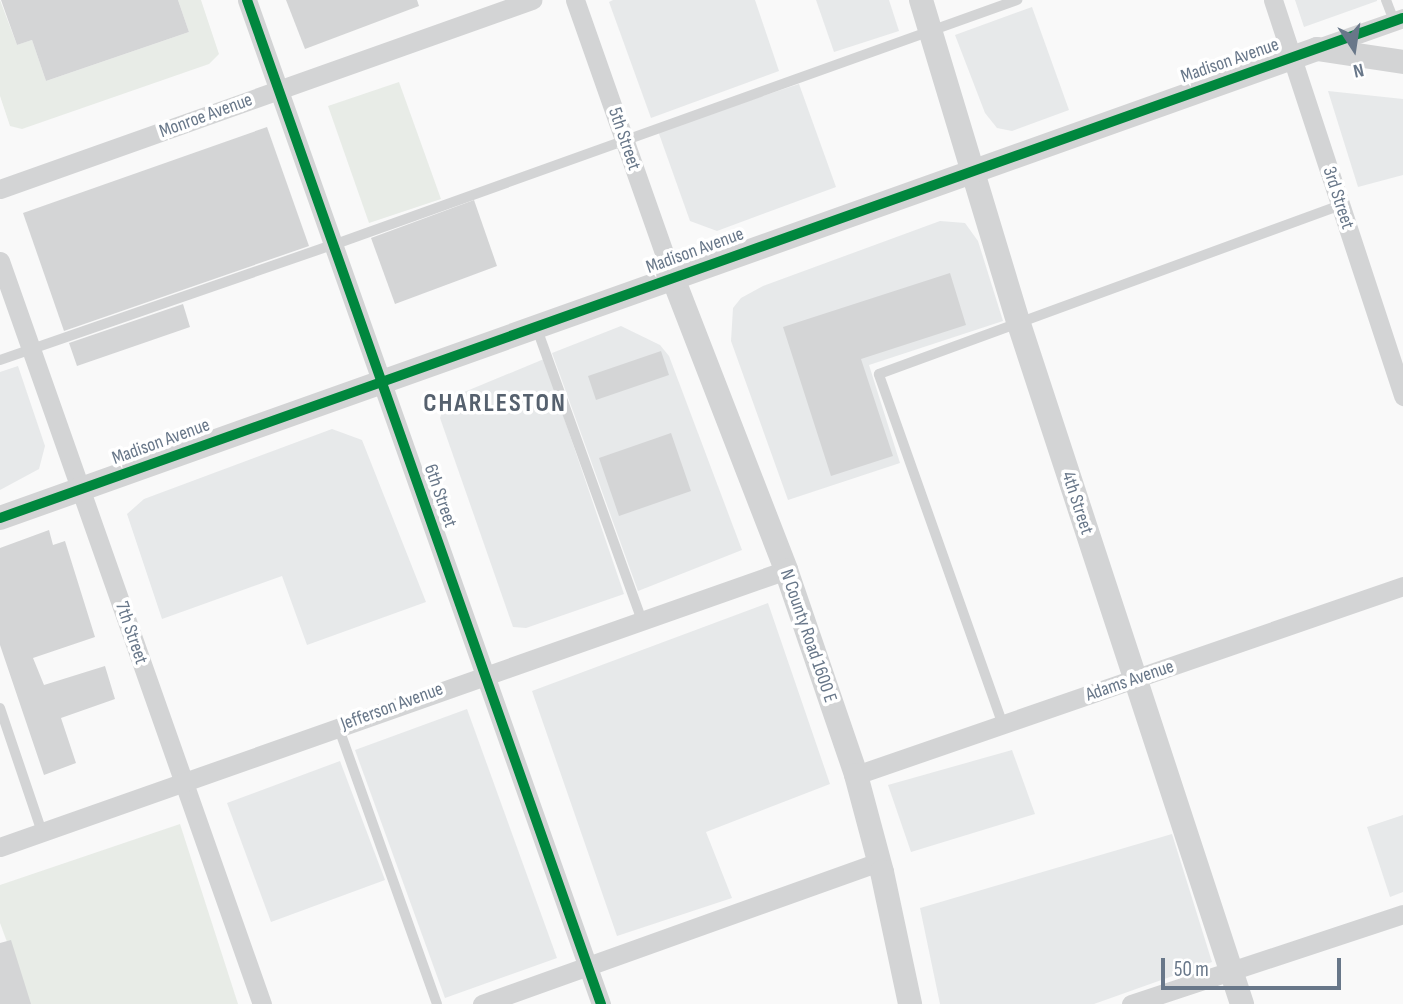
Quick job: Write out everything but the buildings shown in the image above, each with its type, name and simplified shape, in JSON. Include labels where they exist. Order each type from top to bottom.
[{"type":"street","name":"6th Street","points":[[247,0],[601,1004]]},
{"type":"street","name":"Monroe Avenue","points":[[0,189],[532,0]]},
{"type":"street","name":"5th Street","points":[[575,0],[673,278]]},
{"type":"street","name":"4th Street","points":[[921,0],[1017,321],[1242,1004]]},
{"type":"street","name":"3rd Street","points":[[1273,0],[1403,396]]},
{"type":"street","name":"Madison Avenue","points":[[0,518],[971,170],[1399,20]]},
{"type":"street","points":[[1317,49],[1403,62]]},
{"type":"street","name":"7th Street","points":[[0,261],[262,1004]]},
{"type":"street","name":"N County Road 1600 E","points":[[673,278],[786,570],[856,775],[879,862],[910,1004]]},
{"type":"street","name":"Jefferson Avenue","points":[[0,847],[641,618],[786,570]]},
{"type":"street","name":"Adams Avenue","points":[[856,775],[1403,586]]},
{"type":"street","points":[[482,1004],[879,862]]},
{"type":"street","points":[[1131,1004],[1403,914]]},
{"type":"lane","points":[[0,360],[333,245],[1017,0]]},
{"type":"lane","points":[[1387,0],[1399,20]]},
{"type":"lane","points":[[1003,725],[879,374],[1017,321],[1340,205]]},
{"type":"lane","points":[[536,327],[641,618]]},
{"type":"lane","points":[[0,708],[42,832]]},
{"type":"lane","points":[[338,726],[437,1004]]},
{"type":"shaded area","points":[[0,0],[17,45],[32,40],[46,81],[189,32],[178,0],[201,0],[219,54],[209,64],[22,129],[10,126],[0,96]]},
{"type":"shaded area","points":[[755,0],[779,71],[651,118],[609,2]]},
{"type":"shaded area","points":[[816,0],[889,0],[899,31],[834,52]]},
{"type":"shaded area","points":[[1295,0],[1377,0],[1377,1],[1304,27]]},
{"type":"shaded area","points":[[1032,7],[1069,110],[1012,131],[997,128],[985,113],[955,35]]},
{"type":"shaded area","points":[[399,82],[441,199],[369,223],[328,106]]},
{"type":"shaded area","points":[[799,84],[836,187],[717,231],[690,221],[658,131]]},
{"type":"shaded area","points":[[1328,91],[1403,99],[1403,175],[1358,187]]},
{"type":"shaded area","points":[[940,221],[965,223],[978,241],[1003,321],[869,365],[900,463],[788,500],[731,341],[733,308],[741,298],[763,286]]},
{"type":"shaded area","points":[[621,326],[660,345],[669,356],[742,550],[638,591],[552,353]]},
{"type":"shaded area","points":[[544,359],[624,594],[526,628],[513,627],[440,418],[445,400]]},
{"type":"shaded area","points":[[18,366],[45,446],[39,469],[0,490],[0,372]]},
{"type":"shaded area","points":[[332,429],[362,440],[426,602],[307,645],[282,576],[162,619],[127,514],[144,499]]},
{"type":"shaded area","points":[[768,603],[830,784],[706,832],[732,898],[617,936],[532,691]]},
{"type":"shaded area","points":[[467,709],[557,958],[445,998],[355,750]]},
{"type":"shaded area","points":[[1012,750],[1035,814],[911,852],[888,785]]},
{"type":"shaded area","points":[[340,761],[385,880],[271,922],[227,803]]},
{"type":"shaded area","points":[[1403,815],[1403,892],[1390,897],[1367,827]]},
{"type":"shaded area","points":[[180,824],[238,1004],[30,1004],[0,923],[0,885]]},
{"type":"shaded area","points":[[1172,834],[1212,962],[1094,1004],[940,1004],[920,908]]},
{"type":"cycle path","points":[[247,0],[601,1004]]},
{"type":"cycle path","points":[[0,518],[1403,18]]},
{"type":"district","name":"CHARLESTON","points":[[495,404]]}]
